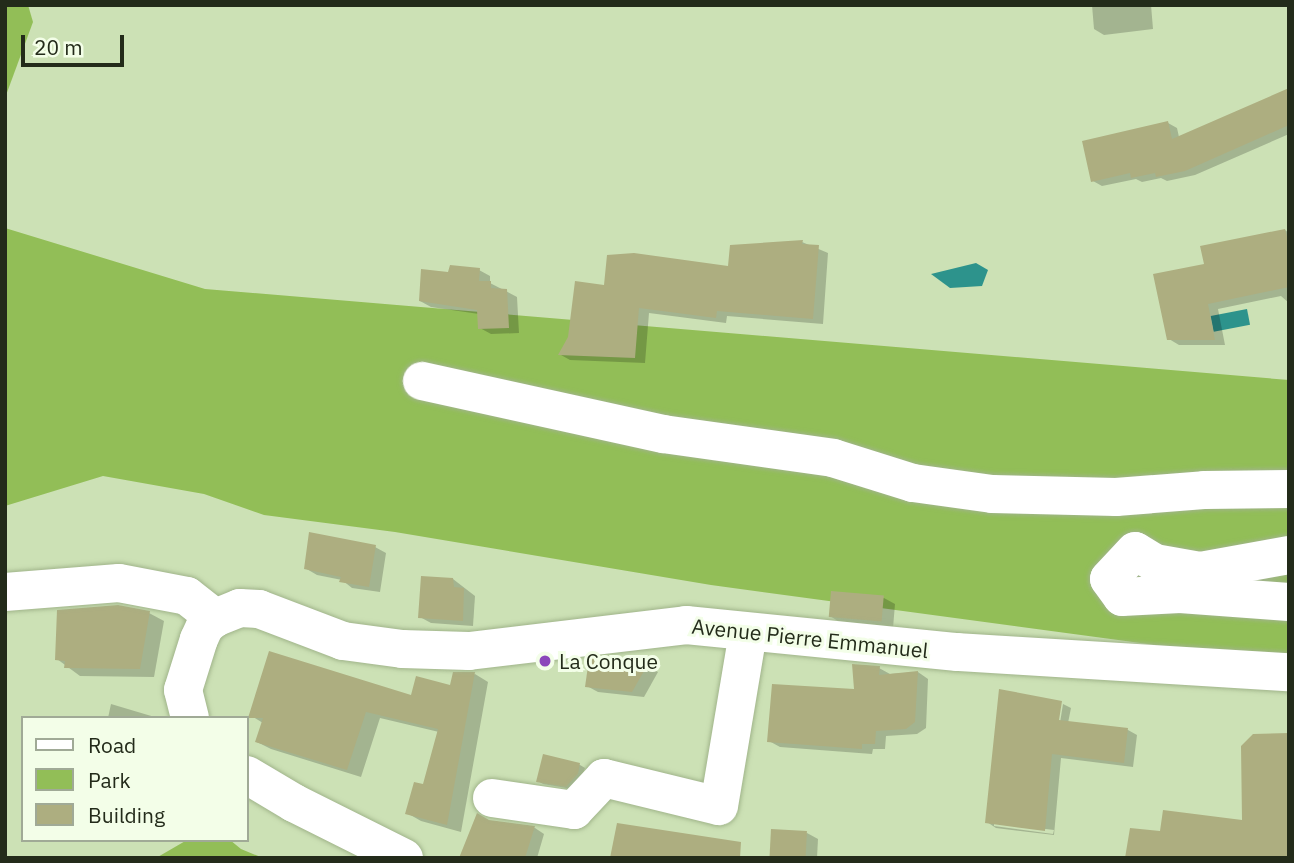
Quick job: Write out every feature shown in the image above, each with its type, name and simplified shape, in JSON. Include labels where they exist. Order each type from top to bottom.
[{"type":"street","points":[[422,381],[663,434],[833,458],[913,483],[992,494],[1116,497],[1203,490],[1289,489]]},
{"type":"street","points":[[1289,555],[1200,570],[1156,563],[1135,551],[1108,579],[1122,597],[1180,594],[1289,601]]},
{"type":"street","points":[[5,592],[119,583],[187,596],[215,618],[205,626],[199,639],[183,690],[185,709],[189,716]]},
{"type":"street","name":"Avenue Pierre Emmanuel","points":[[215,618],[240,608],[259,609],[342,641],[402,649],[469,651],[686,625],[958,652],[1289,672]]},
{"type":"street","points":[[492,798],[574,810],[604,778],[719,806],[748,632]]},
{"type":"street","points":[[248,776],[294,803],[404,858]]},
{"type":"green space","points":[[5,5],[28,5],[33,22],[5,98]]},
{"type":"green space","points":[[5,228],[205,289],[1289,380],[1289,663],[711,585],[395,532],[264,515],[204,494],[103,476],[5,506]]},
{"type":"green space","points":[[184,842],[232,842],[241,849],[263,858],[156,858]]},
{"type":"water","points":[[976,263],[988,270],[982,286],[950,288],[931,274]]},
{"type":"water","points":[[1247,309],[1250,325],[1214,332],[1211,316]]},
{"type":"building","points":[[1289,88],[1289,125],[1185,171],[1156,177],[1155,173],[1131,178],[1130,173],[1091,182],[1082,141],[1168,121],[1172,139]]},
{"type":"building","points":[[1285,229],[1289,244],[1289,287],[1208,304],[1215,340],[1167,340],[1153,274],[1204,264],[1200,246]]},
{"type":"building","points":[[803,240],[802,244],[819,245],[813,319],[717,311],[716,318],[639,308],[635,358],[558,355],[568,337],[575,281],[604,285],[607,255],[634,253],[728,266],[730,245]]},
{"type":"building","points":[[450,265],[480,268],[479,281],[491,281],[491,288],[507,289],[509,328],[478,329],[477,310],[419,301],[421,269],[448,272]]},
{"type":"building","points":[[309,532],[376,545],[369,587],[339,582],[341,577],[304,569]]},
{"type":"building","points":[[421,576],[453,578],[454,587],[464,588],[463,621],[418,618]]},
{"type":"building","points":[[831,591],[884,596],[882,622],[829,617]]},
{"type":"building","points":[[118,605],[150,611],[140,669],[64,668],[65,661],[55,660],[57,610]]},
{"type":"building","points":[[269,651],[411,695],[416,676],[450,685],[453,672],[475,672],[447,825],[405,814],[414,782],[423,784],[438,729],[366,712],[347,770],[255,742],[263,718],[248,718]]},
{"type":"building","points":[[602,657],[648,664],[632,692],[585,687],[589,659]]},
{"type":"building","points":[[852,664],[880,666],[879,675],[918,671],[915,722],[906,729],[876,731],[875,744],[862,744],[862,749],[767,742],[772,684],[854,689]]},
{"type":"building","points":[[999,689],[1062,701],[1059,720],[1128,728],[1124,763],[1052,754],[1045,831],[985,823]]},
{"type":"building","points":[[1289,733],[1289,858],[1125,858],[1130,828],[1160,831],[1163,810],[1242,820],[1241,746],[1253,734]]},
{"type":"building","points":[[543,754],[580,763],[578,774],[566,787],[536,782]]},
{"type":"building","points":[[477,813],[489,820],[535,826],[525,858],[459,858]]},
{"type":"building","points":[[617,823],[741,842],[740,858],[610,858]]},
{"type":"building","points":[[771,829],[807,831],[806,858],[769,858]]},
{"type":"place","name":"La Conque","points":[[545,661]]}]
